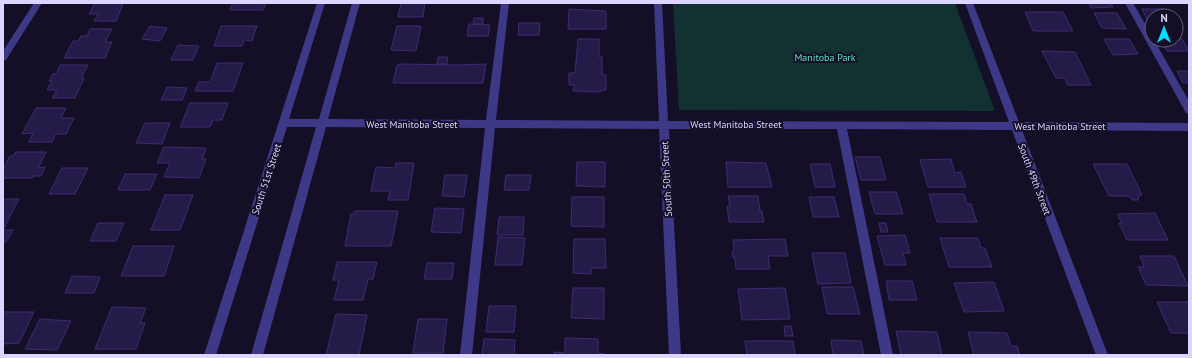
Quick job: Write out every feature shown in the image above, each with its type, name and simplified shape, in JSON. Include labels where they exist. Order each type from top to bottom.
[{"type":"street","points":[[3,58],[38,3]]},
{"type":"street","name":"South 51st Street","points":[[210,355],[321,3]]},
{"type":"street","points":[[257,355],[356,3]]},
{"type":"street","points":[[466,355],[490,124],[505,3]]},
{"type":"street","name":"South 50th Street","points":[[658,3],[675,355]]},
{"type":"street","name":"South 49th Street","points":[[969,3],[1014,126],[1102,355]]},
{"type":"street","points":[[1129,3],[1189,110]]},
{"type":"street","name":"West Manitoba Street","points":[[284,123],[663,123],[1189,127]]},
{"type":"street","points":[[840,125],[887,355]]},
{"type":"green space","name":"Manitoba Park","points":[[673,3],[955,3],[995,111],[679,110]]},
{"type":"building","points":[[95,3],[123,4],[116,21],[94,21],[98,14],[89,14]]},
{"type":"building","points":[[233,3],[266,3],[263,10],[230,10]]},
{"type":"building","points":[[401,3],[425,3],[423,17],[398,17]]},
{"type":"building","points":[[1089,3],[1110,3],[1113,7],[1091,8]]},
{"type":"building","points":[[569,9],[606,11],[606,29],[568,29]]},
{"type":"building","points":[[1025,12],[1063,12],[1073,31],[1033,31]]},
{"type":"building","points":[[1094,13],[1117,13],[1126,29],[1102,28]]},
{"type":"building","points":[[474,18],[483,18],[483,24],[473,24]]},
{"type":"building","points":[[519,23],[540,23],[539,35],[518,35]]},
{"type":"building","points":[[469,24],[490,25],[488,36],[467,36]]},
{"type":"building","points":[[150,26],[167,28],[160,41],[142,39]]},
{"type":"building","points":[[221,26],[257,26],[252,41],[244,40],[242,46],[214,46]]},
{"type":"building","points":[[397,26],[421,26],[416,51],[391,50]]},
{"type":"building","points":[[90,29],[112,29],[105,42],[112,42],[105,58],[64,58],[73,41],[78,41],[81,36],[87,36]]},
{"type":"building","points":[[578,39],[599,39],[599,57],[602,57],[602,75],[606,75],[606,90],[601,90],[600,92],[573,91],[574,85],[569,85],[569,73],[575,73]]},
{"type":"building","points":[[1104,39],[1129,39],[1138,54],[1113,55]]},
{"type":"building","points":[[1184,42],[1189,51],[1167,51],[1165,48],[1184,48]]},
{"type":"building","points":[[178,45],[199,46],[193,60],[171,60]]},
{"type":"building","points":[[1042,51],[1075,52],[1091,85],[1068,85],[1064,78],[1056,78]]},
{"type":"building","points":[[438,57],[448,57],[447,64],[437,64]]},
{"type":"building","points":[[217,63],[243,63],[233,91],[195,91],[199,82],[210,82]]},
{"type":"building","points":[[486,64],[483,83],[393,83],[397,65]]},
{"type":"building","points":[[60,65],[88,65],[81,78],[84,78],[75,98],[52,98],[57,90],[47,90],[52,81],[49,81],[53,74],[56,74]]},
{"type":"building","points":[[1177,71],[1189,71],[1189,83],[1183,83]]},
{"type":"building","points":[[167,87],[187,88],[182,100],[161,100]]},
{"type":"building","points":[[190,103],[228,103],[222,120],[213,120],[210,127],[180,127]]},
{"type":"building","points":[[36,108],[66,108],[61,118],[74,118],[66,134],[56,134],[52,142],[29,142],[33,133],[22,134]]},
{"type":"building","points":[[145,123],[170,123],[162,144],[136,143]]},
{"type":"building","points":[[164,147],[206,148],[202,159],[206,159],[199,178],[164,177],[170,163],[157,163]]},
{"type":"building","points":[[16,152],[46,152],[38,168],[45,167],[41,176],[33,176],[32,178],[3,178],[3,169],[10,156],[13,156]]},
{"type":"building","points":[[855,157],[880,157],[886,180],[861,180]]},
{"type":"building","points":[[951,159],[955,173],[961,172],[966,187],[928,187],[920,160]]},
{"type":"building","points":[[577,162],[605,162],[605,187],[576,186]]},
{"type":"building","points":[[726,162],[766,163],[772,187],[728,187]]},
{"type":"building","points":[[396,163],[414,163],[408,200],[388,200],[390,191],[371,191],[376,167],[395,168]]},
{"type":"building","points":[[810,164],[830,164],[835,187],[815,187]]},
{"type":"building","points":[[1093,164],[1127,164],[1142,195],[1139,195],[1138,200],[1133,200],[1128,196],[1109,196]]},
{"type":"building","points":[[62,168],[88,168],[75,194],[49,194]]},
{"type":"building","points":[[125,174],[157,174],[150,190],[118,190]]},
{"type":"building","points":[[445,175],[467,175],[464,197],[442,196]]},
{"type":"building","points":[[506,175],[531,175],[529,190],[504,190]]},
{"type":"building","points":[[869,192],[896,192],[903,214],[875,214]]},
{"type":"building","points":[[929,194],[964,194],[967,204],[971,204],[977,222],[937,222]]},
{"type":"building","points":[[165,195],[193,195],[180,230],[151,230]]},
{"type":"building","points":[[728,196],[758,196],[760,211],[762,211],[764,222],[729,222],[727,206],[730,206]]},
{"type":"building","points":[[572,197],[604,197],[604,227],[571,226]]},
{"type":"building","points":[[809,197],[834,197],[839,217],[813,217]]},
{"type":"building","points":[[3,199],[19,199],[3,230]]},
{"type":"building","points":[[435,208],[464,209],[461,233],[431,232]]},
{"type":"building","points":[[355,211],[398,211],[391,246],[345,246],[351,214],[354,214]]},
{"type":"building","points":[[1155,213],[1168,240],[1127,240],[1119,223],[1122,223],[1117,214]]},
{"type":"building","points":[[499,217],[524,217],[523,235],[497,235]]},
{"type":"building","points":[[98,223],[124,223],[116,241],[90,241]]},
{"type":"building","points":[[879,223],[886,223],[888,232],[881,232]]},
{"type":"building","points":[[3,230],[13,230],[6,242],[3,242]]},
{"type":"building","points":[[905,235],[910,253],[903,253],[906,265],[885,265],[877,236]]},
{"type":"building","points":[[498,237],[525,238],[522,265],[495,265]]},
{"type":"building","points":[[940,238],[978,238],[981,248],[985,248],[992,267],[949,267]]},
{"type":"building","points":[[574,239],[605,239],[606,268],[591,268],[591,274],[573,273]]},
{"type":"building","points":[[785,239],[788,256],[768,256],[770,269],[736,269],[735,258],[733,258],[732,252],[734,251],[733,240]]},
{"type":"building","points":[[133,246],[174,246],[164,276],[121,276]]},
{"type":"building","points":[[812,253],[845,253],[851,283],[818,284]]},
{"type":"building","points":[[1140,256],[1174,256],[1188,286],[1146,285],[1138,267],[1144,267]]},
{"type":"building","points":[[337,262],[377,262],[373,279],[368,279],[363,300],[334,300],[339,280],[333,280]]},
{"type":"building","points":[[427,263],[454,263],[452,279],[424,279]]},
{"type":"building","points":[[72,276],[100,277],[94,293],[65,293]]},
{"type":"building","points":[[886,281],[912,281],[917,300],[889,300]]},
{"type":"building","points":[[994,282],[1004,311],[964,312],[954,283]]},
{"type":"building","points":[[822,287],[853,287],[860,314],[827,314]]},
{"type":"building","points":[[573,288],[604,288],[604,319],[571,318]]},
{"type":"building","points":[[785,288],[790,319],[742,320],[738,289]]},
{"type":"building","points":[[1157,302],[1189,302],[1189,333],[1171,333]]},
{"type":"building","points":[[489,306],[516,306],[514,332],[486,332]]},
{"type":"building","points":[[112,307],[146,308],[140,323],[145,323],[136,349],[95,349]]},
{"type":"building","points":[[3,312],[34,312],[19,343],[3,344]]},
{"type":"building","points":[[336,314],[367,315],[359,355],[326,355]]},
{"type":"building","points":[[40,319],[71,321],[57,350],[25,349]]},
{"type":"building","points":[[418,319],[447,319],[443,353],[413,353]]},
{"type":"building","points":[[784,326],[791,326],[793,336],[785,336]]},
{"type":"building","points":[[896,331],[937,332],[942,355],[901,355]]},
{"type":"building","points":[[968,332],[1007,333],[1011,346],[1017,346],[1020,355],[974,355]]},
{"type":"building","points":[[565,338],[598,339],[598,353],[604,355],[554,355],[554,352],[565,353]]},
{"type":"building","points":[[484,339],[515,340],[514,355],[482,355]]},
{"type":"building","points":[[831,340],[861,341],[864,355],[833,355]]},
{"type":"building","points":[[745,341],[793,341],[795,355],[747,355]]}]
